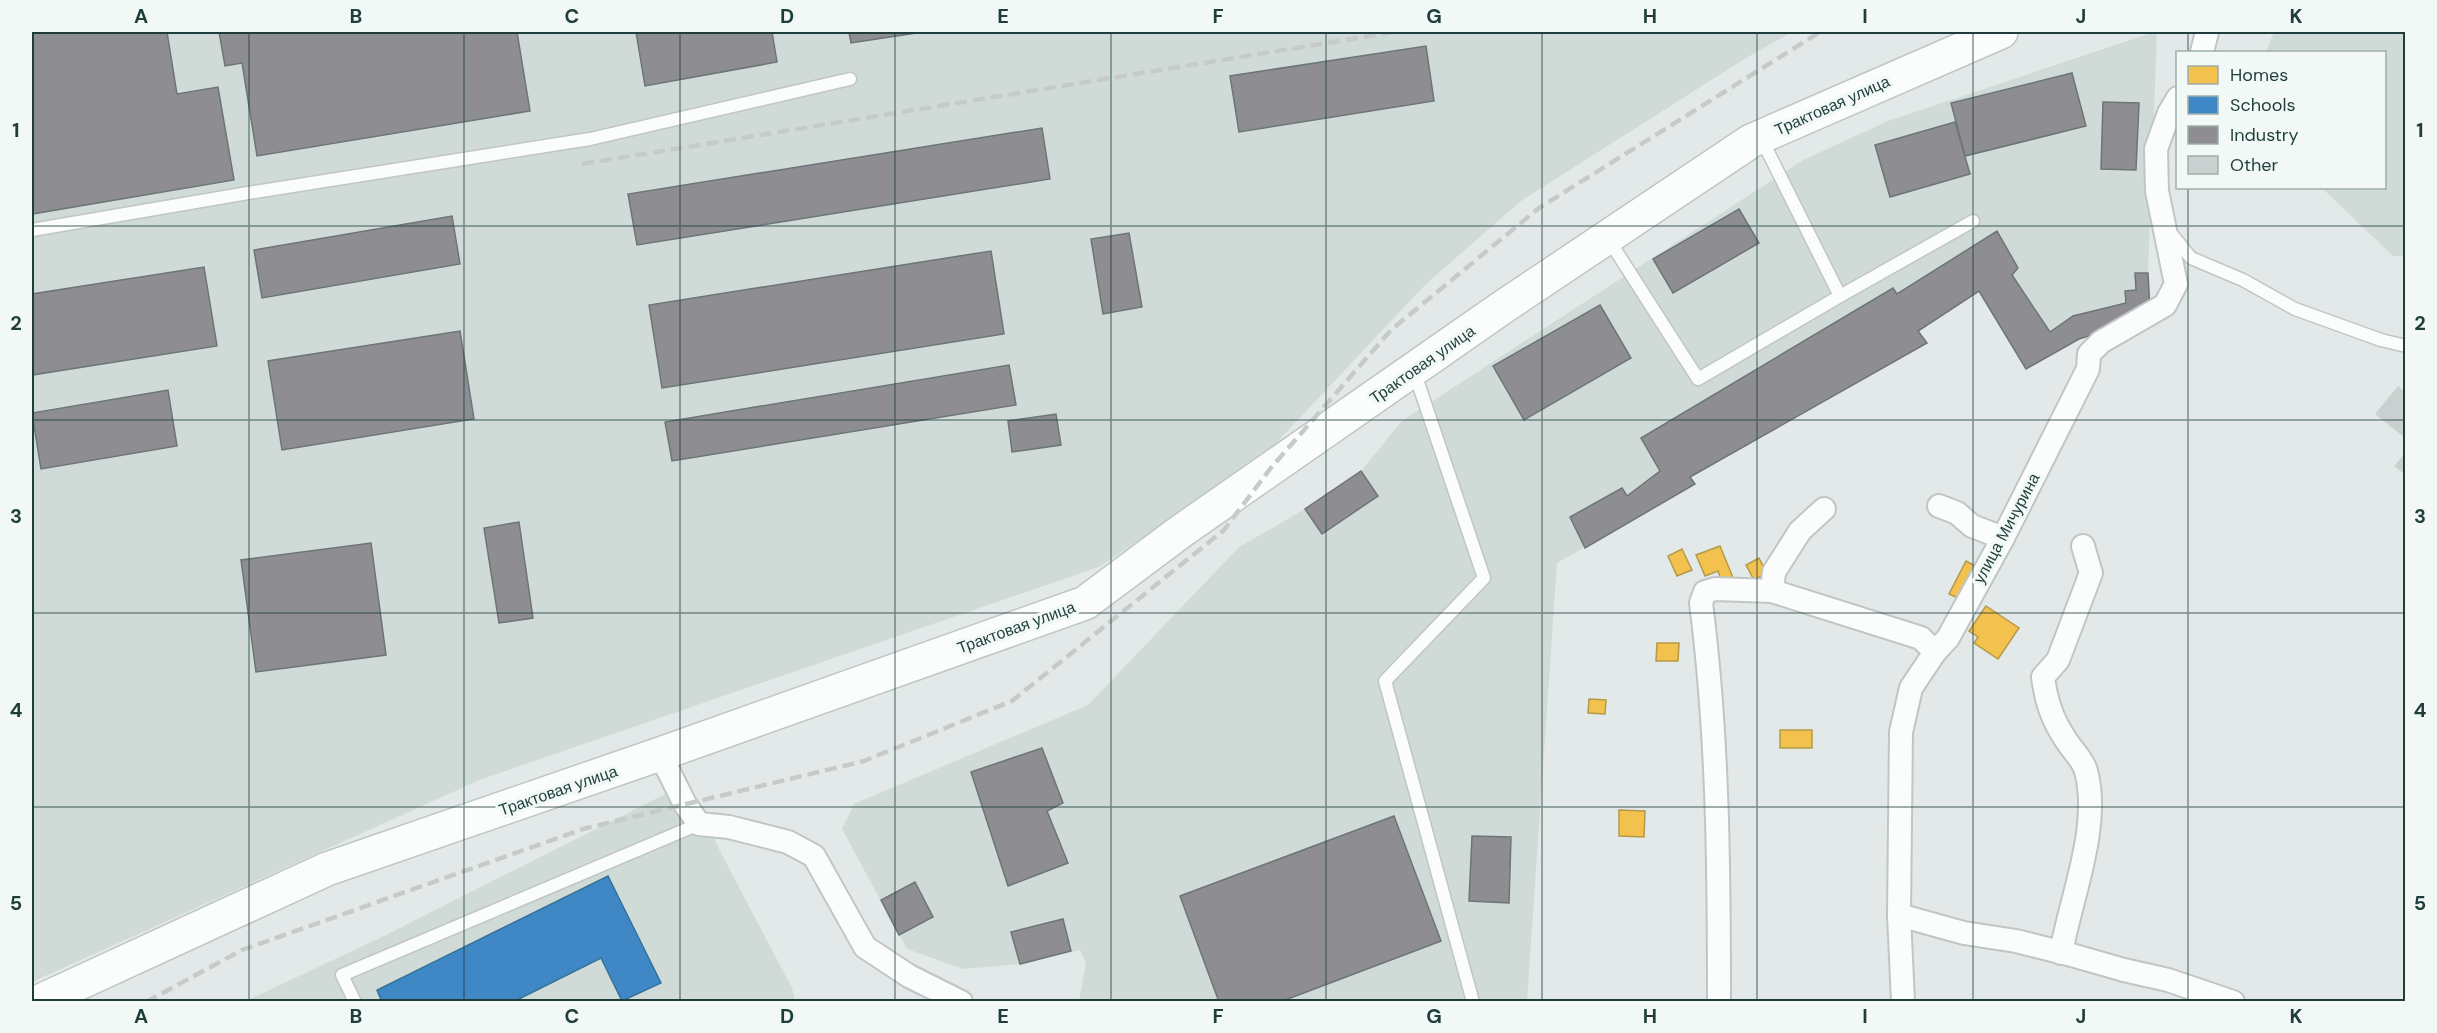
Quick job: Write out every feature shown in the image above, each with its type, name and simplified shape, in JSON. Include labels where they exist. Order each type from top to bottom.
[{"type":"main road","name":"Трактовая улица","points":[[38,1002],[327,869],[1085,603],[1180,532],[1414,369],[1760,136],[2001,32]]},
{"type":"street","points":[[2202,51],[2207,32]]},
{"type":"street","name":"улица Мичурина","points":[[1903,1002],[1899,915],[1901,732],[1911,688],[1935,652],[1948,638],[2003,538],[2088,369],[2090,354],[2101,342],[2165,305],[2176,284],[2157,191],[2156,149],[2169,112],[2176,101]]},
{"type":"street","points":[[1940,506],[1957,513],[1971,526],[2003,538]]},
{"type":"street","points":[[1772,591],[1774,572],[1800,531],[1824,509]]},
{"type":"street","points":[[2061,953],[2074,893],[2086,853],[2091,799],[2086,769],[2063,736],[2048,707],[2043,676],[2058,660],[2091,573],[2083,546]]},
{"type":"street","points":[[1719,1002],[1719,883],[1711,677],[1701,603],[1705,591],[1715,589],[1772,591],[1921,638],[1935,652]]},
{"type":"street","points":[[660,754],[685,804],[699,824],[729,827],[788,842],[814,856],[865,947],[909,976],[961,1002]]},
{"type":"street","points":[[1899,915],[1964,933],[2016,941],[2168,980],[2232,1002]]},
{"type":"lane","points":[[32,230],[590,139],[850,79]]},
{"type":"lane","points":[[1760,136],[1840,296]]},
{"type":"lane","points":[[1607,237],[1698,379],[1973,220]]},
{"type":"lane","points":[[2166,228],[2191,258],[2243,280],[2295,309],[2381,340],[2406,346]]},
{"type":"lane","points":[[1414,369],[1484,578],[1385,681],[1473,1002]]},
{"type":"lane","points":[[355,1002],[342,975],[699,824]]},
{"type":"shaded area","points":[[32,32],[1792,32],[1746,58],[1521,201],[1426,284],[1262,458],[1099,567],[482,779],[32,982]]},
{"type":"shaded area","points":[[2157,32],[2148,273],[2150,309],[2130,323],[2079,339],[2026,369],[1978,291],[1919,331],[1927,343],[1690,477],[1695,484],[1557,563],[1527,1001],[1079,1001],[1086,963],[1080,950],[1020,964],[963,969],[907,949],[842,829],[854,804],[1088,705],[1239,547],[1305,509],[1361,471],[1402,421],[1803,160],[1888,121]]},
{"type":"shaded area","points":[[2274,32],[2405,32],[2405,256],[2393,256],[2323,189],[2386,189],[2386,51],[2266,51]]},
{"type":"shaded area","points":[[687,783],[792,988],[795,1001],[244,1002],[382,937]]},
{"type":"building: Homes","points":[[1720,546],[1734,580],[1723,585],[1718,571],[1705,576],[1696,555]]},
{"type":"building: Homes","points":[[1682,549],[1692,570],[1677,576],[1668,556]]},
{"type":"building: Homes","points":[[1759,558],[1767,573],[1754,580],[1746,565]]},
{"type":"building: Homes","points":[[1966,561],[1979,568],[1962,600],[1949,594]]},
{"type":"building: Homes","points":[[1986,606],[2019,628],[1998,659],[1974,643],[1978,637],[1969,631]]},
{"type":"building: Homes","points":[[1657,643],[1679,643],[1678,661],[1656,661]]},
{"type":"building: Homes","points":[[1589,699],[1606,700],[1605,714],[1588,713]]},
{"type":"building: Homes","points":[[1780,730],[1812,730],[1812,748],[1780,748]]},
{"type":"building: Homes","points":[[1619,810],[1645,811],[1644,837],[1619,836]]},
{"type":"building: Schools","points":[[608,876],[661,983],[622,1001],[601,958],[513,1002],[382,1002],[377,990]]},
{"type":"building: Industry","points":[[32,32],[167,32],[177,94],[218,87],[234,180],[32,214]]},
{"type":"building: Industry","points":[[219,32],[517,32],[530,111],[257,156],[242,63],[225,66]]},
{"type":"building: Industry","points":[[636,32],[772,32],[777,62],[645,86]]},
{"type":"building: Industry","points":[[849,32],[923,32],[851,43]]},
{"type":"building: Industry","points":[[1426,46],[1434,101],[1239,132],[1230,76]]},
{"type":"building: Industry","points":[[2072,73],[2086,126],[1965,156],[1951,103]]},
{"type":"building: Industry","points":[[2103,102],[2139,103],[2136,170],[2101,169]]},
{"type":"building: Industry","points":[[1955,122],[1970,174],[1890,197],[1875,145]]},
{"type":"building: Industry","points":[[1042,128],[1050,179],[637,245],[628,194]]},
{"type":"building: Industry","points":[[1739,209],[1759,243],[1673,293],[1653,259]]},
{"type":"building: Industry","points":[[452,216],[460,264],[262,298],[254,250]]},
{"type":"building: Industry","points":[[1997,231],[2018,268],[2012,275],[2050,332],[2073,316],[2126,303],[2125,291],[2136,290],[2135,273],[2148,273],[2150,309],[2130,323],[2079,339],[2026,369],[1979,291],[1918,331],[1927,343],[1690,477],[1695,484],[1585,548],[1570,517],[1622,488],[1627,496],[1660,471],[1641,438],[1893,288],[1897,294]]},
{"type":"building: Industry","points":[[1129,233],[1142,307],[1103,314],[1091,239]]},
{"type":"building: Industry","points":[[991,251],[1004,334],[662,388],[649,305]]},
{"type":"building: Industry","points":[[204,267],[217,346],[32,375],[32,294]]},
{"type":"building: Industry","points":[[1600,305],[1631,358],[1524,420],[1493,366]]},
{"type":"building: Industry","points":[[460,331],[474,419],[282,450],[268,361]]},
{"type":"building: Industry","points":[[1009,365],[1016,405],[672,461],[665,422]]},
{"type":"building: Industry","points":[[168,390],[177,446],[41,469],[32,413]]},
{"type":"building: Industry","points":[[1056,414],[1061,445],[1012,452],[1008,421]]},
{"type":"building: Industry","points":[[1361,471],[1378,496],[1322,534],[1305,509]]},
{"type":"building: Industry","points":[[519,522],[533,618],[499,623],[484,528]]},
{"type":"building: Industry","points":[[371,543],[386,655],[256,672],[241,560]]},
{"type":"building: Industry","points":[[1042,748],[1063,803],[1047,811],[1068,863],[1008,886],[971,772]]},
{"type":"building: Industry","points":[[1394,816],[1441,941],[1280,1002],[1219,1002],[1180,896]]},
{"type":"building: Industry","points":[[1472,836],[1511,837],[1509,903],[1469,901]]},
{"type":"building: Industry","points":[[915,882],[933,917],[899,935],[881,900]]},
{"type":"building: Industry","points":[[1063,919],[1071,951],[1020,964],[1011,932]]},
{"type":"building: Other","points":[[2398,387],[2406,393],[2406,438],[2376,414]]},
{"type":"building: Other","points":[[2406,453],[2406,474],[2395,466]]},
{"type":"railway","points":[[582,164],[1394,32]]},
{"type":"railway","points":[[146,1002],[242,950],[583,829],[864,761],[1012,701],[1224,530],[1270,469],[1391,330],[1539,208],[1820,32]]}]
